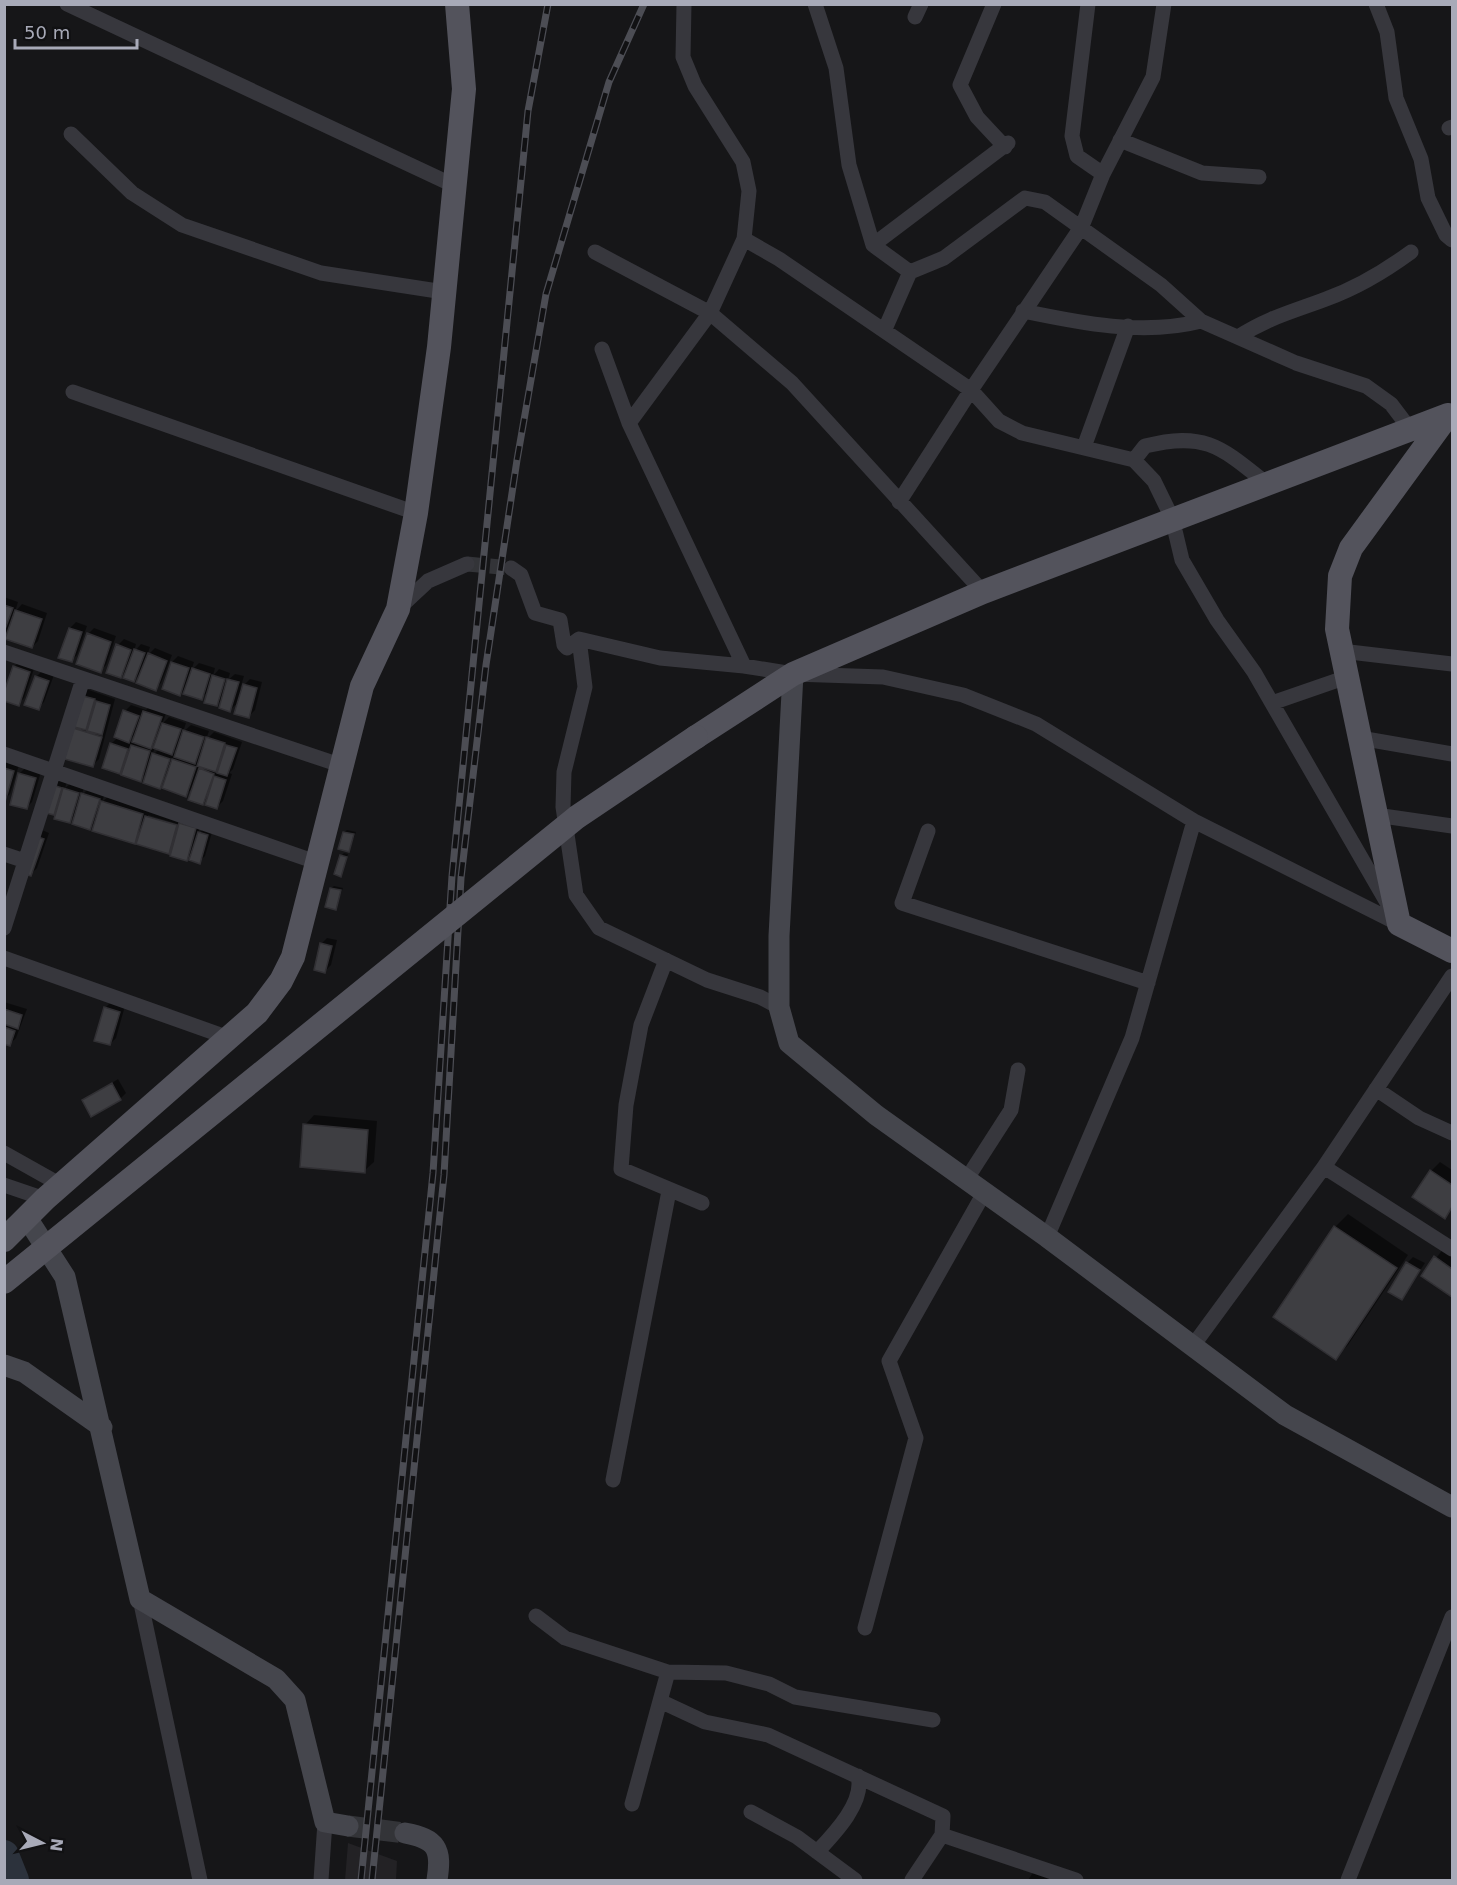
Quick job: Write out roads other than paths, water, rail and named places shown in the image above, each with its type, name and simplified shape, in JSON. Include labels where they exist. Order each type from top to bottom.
[{"type":"main road","points":[[4,1240],[53,1192],[257,1013],[281,981],[293,957],[303,924],[340,765],[362,686],[398,609],[417,513],[444,292],[464,89],[458,4]]},
{"type":"main road","points":[[4,1282],[577,817],[696,736],[793,674],[983,592],[1172,518],[1450,414]]},
{"type":"main road","points":[[1450,414],[1351,548],[1340,576],[1337,629],[1399,924],[1452,951]]},
{"type":"main road","points":[[1379,441],[1392,450],[1401,479]]},
{"type":"street","points":[[67,4],[453,184]]},
{"type":"street","points":[[629,423],[710,313],[744,239],[749,191],[743,162],[694,86],[683,57],[684,4]]},
{"type":"street","points":[[814,4],[836,68],[849,165],[873,245],[910,272]]},
{"type":"street","points":[[873,245],[1007,145],[977,117],[960,85],[993,4]]},
{"type":"street","points":[[1088,4],[1072,136],[1077,156],[1103,174]]},
{"type":"street","points":[[899,502],[1023,311],[1082,226],[1103,174],[1153,76],[1164,4]]},
{"type":"street","points":[[1376,4],[1386,32],[1396,98],[1421,159],[1428,198],[1446,235],[1452,240]]},
{"type":"street","points":[[70,135],[132,193],[182,225],[321,273],[444,292]]},
{"type":"street","points":[[1120,140],[1202,173],[1259,177]]},
{"type":"street","points":[[885,329],[910,272],[944,258],[1025,198],[1045,202],[1082,226],[1161,285],[1201,321],[1296,363],[1366,386],[1391,404],[1410,429]]},
{"type":"street","points":[[744,239],[779,259],[885,329],[971,390],[999,421],[1022,433],[1134,460],[1154,481],[1172,518],[1182,560],[1217,620],[1272,703],[1399,924]]},
{"type":"street","points":[[595,252],[710,313],[792,383],[983,592]]},
{"type":"street","points":[[1238,337],[1262,321],[1329,299],[1382,273],[1411,252]]},
{"type":"street","points":[[1023,311],[1066,320],[1172,329],[1201,321]]},
{"type":"street","points":[[1084,447],[1128,326]]},
{"type":"street","points":[[602,349],[629,423],[744,666]]},
{"type":"street","points":[[73,392],[417,513]]},
{"type":"street","points":[[1134,460],[1144,446],[1188,439],[1227,452],[1266,483]]},
{"type":"street","points":[[398,609],[428,581],[467,564]]},
{"type":"street","points":[[511,568],[521,575],[535,613],[560,620],[564,645],[567,648],[579,639]]},
{"type":"street","points":[[579,639],[660,658],[744,666],[793,674],[883,677],[963,694],[1036,724],[1194,821],[1399,924]]},
{"type":"street","points":[[579,639],[585,687],[564,772],[562,807],[576,895],[599,928],[707,980],[760,997],[779,1007]]},
{"type":"street","points":[[1341,651],[1452,664]]},
{"type":"street","points":[[4,652],[340,765]]},
{"type":"street","points":[[793,674],[779,936],[779,1007],[789,1043],[876,1116],[1047,1238],[1285,1415],[1452,1507]]},
{"type":"street","points":[[1272,703],[1347,677]]},
{"type":"street","points":[[4,928],[83,679]]},
{"type":"street","points":[[1360,738],[1452,754]]},
{"type":"street","points":[[4,754],[316,862]]},
{"type":"street","points":[[1376,815],[1452,826]]},
{"type":"street","points":[[1047,1238],[1132,1038],[1194,821]]},
{"type":"street","points":[[928,831],[902,903],[1148,983]]},
{"type":"street","points":[[4,854],[25,861]]},
{"type":"street","points":[[4,958],[229,1038]]},
{"type":"street","points":[[666,960],[640,1025],[626,1105],[621,1169],[702,1203]]},
{"type":"street","points":[[1192,1347],[1324,1167],[1452,976]]},
{"type":"street","points":[[865,1628],[916,1438],[889,1361],[1011,1110],[1018,1070]]},
{"type":"street","points":[[1376,1089],[1419,1118],[1452,1133]]},
{"type":"street","points":[[4,1153],[53,1192]]},
{"type":"street","points":[[1324,1167],[1452,1249]]},
{"type":"street","points":[[4,1185],[53,1192]]},
{"type":"street","points":[[613,1480],[669,1191]]},
{"type":"street","points":[[27,1218],[65,1277],[102,1427],[200,1881]]},
{"type":"street","points":[[4,1365],[24,1372],[102,1427]]},
{"type":"street","points":[[140,1599],[276,1679],[295,1700],[325,1822],[321,1881]]},
{"type":"street","points":[[536,1616],[565,1638],[668,1672],[726,1673],[769,1684],[795,1697],[933,1720]]},
{"type":"street","points":[[1348,1881],[1452,1617]]},
{"type":"street","points":[[632,1804],[668,1672]]},
{"type":"street","points":[[660,1701],[705,1722],[768,1735],[943,1816],[942,1835],[912,1881]]},
{"type":"street","points":[[817,1852],[837,1831],[852,1804],[861,1786],[858,1776]]},
{"type":"street","points":[[751,1812],[817,1852],[855,1881]]},
{"type":"street","points":[[325,1822],[348,1826]]},
{"type":"street","points":[[405,1833],[424,1837],[435,1845],[440,1862],[437,1881]]},
{"type":"street","points":[[942,1835],[1076,1881]]},
{"type":"waterway","points":[[4,1855],[14,1880]]},
{"type":"tunnel","points":[[467,564],[511,568]]},
{"type":"tunnel","points":[[348,1826],[405,1833]]},
{"type":"railway","points":[[361,1880],[433,1173],[452,876],[528,111],[548,4]]},
{"type":"railway","points":[[372,1880],[444,1175],[461,878],[486,665],[517,460],[546,294],[609,82],[644,4]]}]
